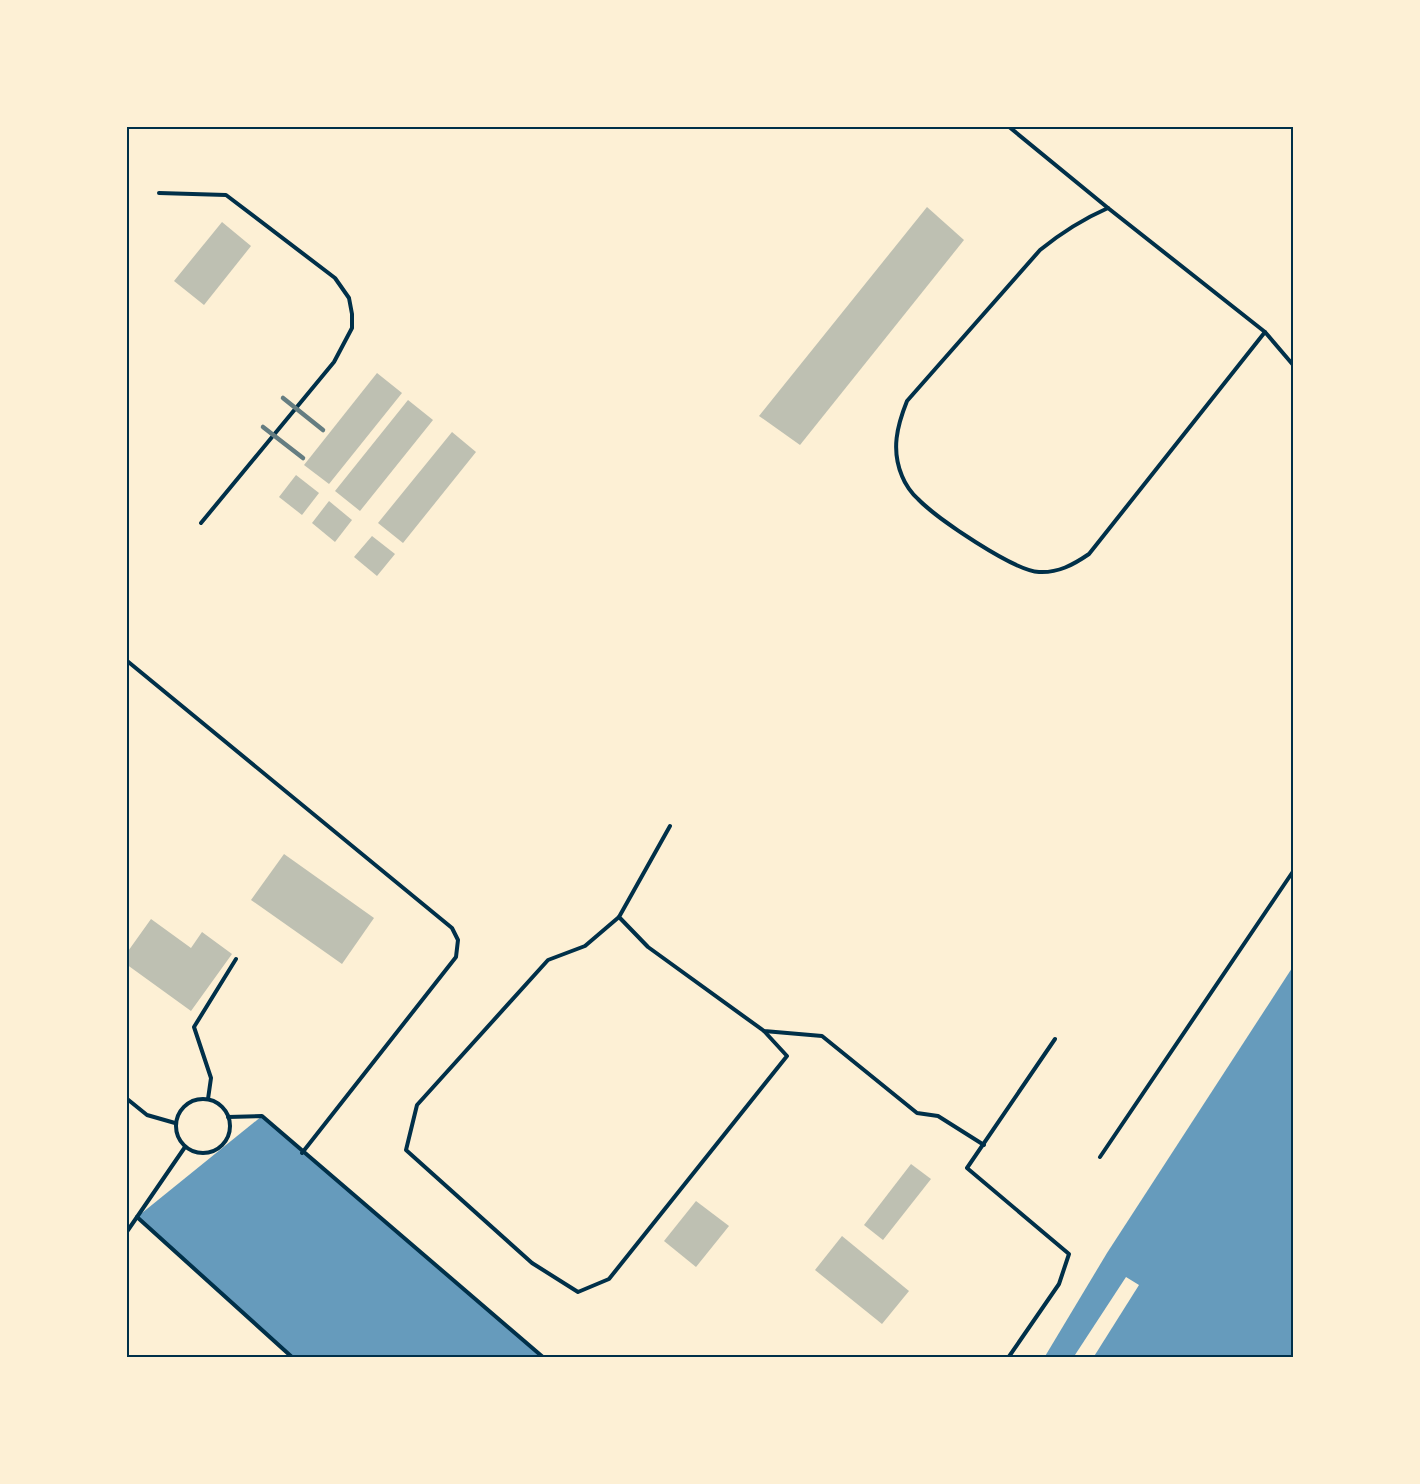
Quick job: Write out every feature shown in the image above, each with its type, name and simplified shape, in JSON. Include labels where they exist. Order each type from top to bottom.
[{"type":"lane","points":[[1008,126],[1264,332],[1294,366]]},
{"type":"lane","points":[[159,193],[226,195],[335,278],[349,298],[352,314],[352,328],[334,362],[201,523]]},
{"type":"lane","points":[[1108,208],[1068,228],[1040,250],[907,401],[897,425],[896,451],[902,477],[916,499],[1018,567],[1046,572],[1074,565],[1089,554],[1264,332]]},
{"type":"lane","points":[[126,660],[452,928],[458,940],[456,957],[302,1153]]},
{"type":"lane","points":[[619,917],[648,947],[764,1031],[787,1056],[609,1279],[578,1292],[532,1263],[406,1150],[417,1106],[548,960],[585,946],[619,917],[670,826]]},
{"type":"lane","points":[[1100,1157],[1294,870]]},
{"type":"lane","points":[[208,1099],[211,1078],[194,1027],[236,959]]},
{"type":"lane","points":[[764,1031],[822,1036],[917,1113],[938,1116],[984,1145]]},
{"type":"lane","points":[[1008,1358],[1059,1284],[1069,1254],[967,1168],[1055,1039]]},
{"type":"lane","points":[[126,1098],[147,1115],[175,1123]]},
{"type":"lane","points":[[208,1099],[217,1103],[228,1117],[229,1134],[218,1148],[202,1154],[185,1147],[176,1132],[175,1123],[178,1114],[190,1101],[208,1099]]},
{"type":"lane","points":[[228,1117],[262,1116],[302,1153],[544,1358]]},
{"type":"lane","points":[[126,1233],[185,1147]]},
{"type":"lane","points":[[137,1217],[293,1358]]},
{"type":"water","points":[[1294,965],[1294,1358],[1044,1358],[1107,1253]]},
{"type":"water","points":[[262,1116],[544,1358],[292,1358],[137,1217]]},
{"type":"pier","points":[[1126,1277],[1139,1285],[1093,1358],[1073,1358]]},
{"type":"building","points":[[927,207],[964,240],[800,445],[759,416]]},
{"type":"building","points":[[222,222],[251,246],[204,305],[174,281]]},
{"type":"building","points":[[377,373],[402,393],[329,484],[304,465]]},
{"type":"building","points":[[408,400],[433,420],[360,511],[335,491]]},
{"type":"building","points":[[452,432],[476,452],[403,543],[378,523]]},
{"type":"building","points":[[296,475],[319,493],[302,515],[279,497]]},
{"type":"building","points":[[329,501],[352,520],[335,542],[312,523]]},
{"type":"building","points":[[372,536],[395,554],[377,576],[354,557]]},
{"type":"building","points":[[284,854],[374,918],[342,964],[251,900]]},
{"type":"building","points":[[151,919],[191,948],[202,932],[232,954],[191,1011],[126,964],[126,954]]},
{"type":"building","points":[[911,1164],[931,1179],[883,1240],[864,1225]]},
{"type":"building","points":[[696,1201],[729,1226],[696,1267],[664,1241]]},
{"type":"building","points":[[842,1236],[909,1291],[882,1324],[815,1270]]},
{"type":"railway","points":[[283,398],[323,430]]},
{"type":"railway","points":[[263,427],[303,458]]}]
